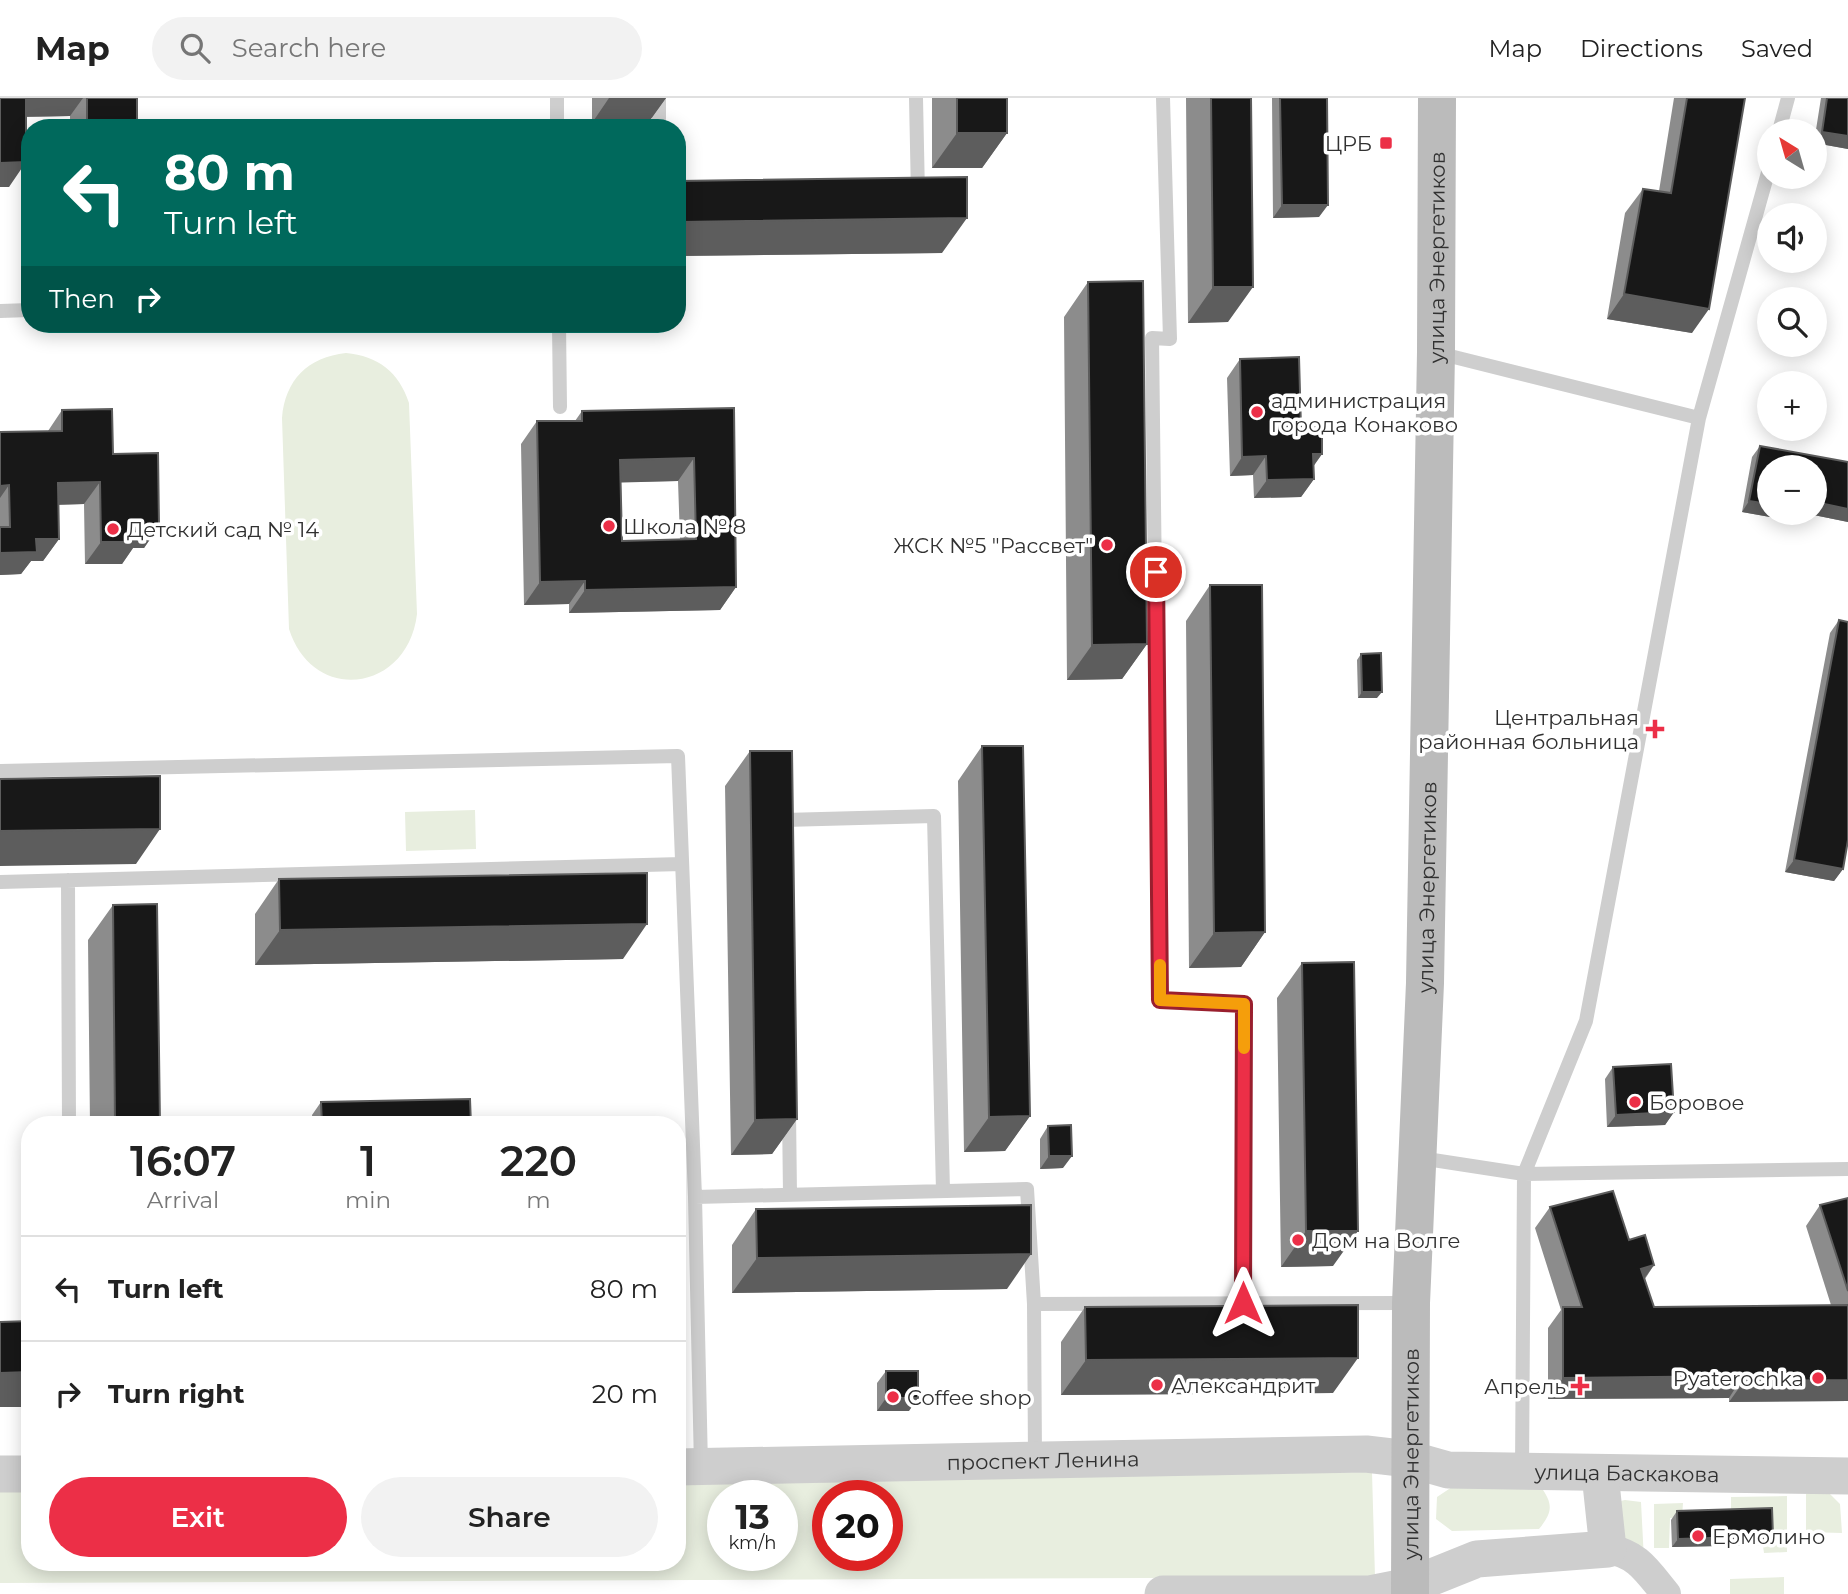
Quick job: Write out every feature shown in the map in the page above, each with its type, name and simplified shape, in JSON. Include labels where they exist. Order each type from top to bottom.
[{"type":"main road","name":"улица Энергетиков","points":[[1410,1590],[1411,1303],[1425,983],[1436,352],[1437,98]]},
{"type":"street","name":"проспект Ленина","points":[[689,1467],[1366,1454],[1409,1459]]},
{"type":"street","name":"улица Баскакова","points":[[1409,1459],[1448,1470],[1848,1476]]},
{"type":"street","points":[[0,1474],[21,1474]]},
{"type":"street","points":[[1601,1474],[1608,1549]]},
{"type":"street","points":[[1163,1594],[1370,1594],[1410,1590],[1477,1559],[1608,1549],[1626,1552],[1639,1562],[1666,1594]]},
{"type":"lane","points":[[557,98],[557,119]]},
{"type":"lane","points":[[659,98],[659,119]]},
{"type":"lane","points":[[904,199],[918,199],[916,98]]},
{"type":"lane","points":[[1163,98],[1170,339],[1152,338],[1160,1000],[1244,1004],[1243,1303]]},
{"type":"lane","points":[[1782,119],[1788,98]]},
{"type":"lane","points":[[1522,1472],[1524,1174],[1586,1021],[1699,418],[1763,189]]},
{"type":"lane","points":[[0,311],[21,310]]},
{"type":"lane","points":[[559,333],[559,407]]},
{"type":"lane","points":[[1436,352],[1699,418]]},
{"type":"lane","points":[[0,771],[678,756],[695,1197],[689,1467]]},
{"type":"lane","points":[[784,848],[784,820],[934,816],[943,1191]]},
{"type":"lane","points":[[0,882],[682,864]]},
{"type":"lane","points":[[68,880],[69,1116]]},
{"type":"lane","points":[[789,1098],[790,1195]]},
{"type":"lane","points":[[1417,1157],[1524,1174],[1848,1169]]},
{"type":"lane","points":[[695,1197],[1027,1189],[1034,1304],[1035,1459]]},
{"type":"lane","points":[[1034,1304],[1411,1303]]},
{"type":"green space","points":[[346,353],[368,358],[386,368],[405,392],[409,403],[417,614],[410,640],[397,660],[379,673],[359,679],[338,678],[318,670],[301,653],[289,629],[282,418],[284,404],[294,382],[310,365],[332,355]]},
{"type":"green space","points":[[475,810],[476,849],[406,851],[405,812]]},
{"type":"green space","points":[[1372,1472],[1375,1577],[0,1583],[0,1492],[21,1491],[21,1571],[686,1571],[686,1482],[707,1482],[707,1571],[798,1571],[798,1480],[812,1480],[812,1571],[903,1571],[903,1480],[816,1480]]},
{"type":"green space","points":[[1452,1487],[1541,1487],[1548,1498],[1549,1513],[1539,1529],[1452,1531],[1436,1519],[1437,1497]]},
{"type":"green space","points":[[1829,1493],[1840,1504],[1842,1533],[1806,1532],[1806,1494]]},
{"type":"green space","points":[[1787,1496],[1787,1552],[1764,1553],[1763,1546],[1769,1546],[1768,1516],[1731,1516],[1731,1497]]},
{"type":"green space","points":[[1616,1502],[1641,1502],[1644,1560],[1619,1534]]},
{"type":"green space","points":[[1683,1503],[1682,1517],[1670,1518],[1669,1548],[1654,1548],[1654,1504]]},
{"type":"green space","points":[[1784,1577],[1784,1594],[1730,1594],[1730,1579]]},
{"type":"building","points":[[0,98],[26,98],[26,119],[21,119],[21,162],[0,163]]},
{"type":"building","points":[[87,98],[137,98],[137,119],[87,119]]},
{"type":"building","points":[[957,98],[1007,98],[1007,133],[957,133]]},
{"type":"building","points":[[1211,98],[1251,98],[1253,287],[1213,287]]},
{"type":"building","points":[[1280,98],[1327,98],[1328,205],[1282,205]]},
{"type":"building","points":[[1687,98],[1745,98],[1709,309],[1624,294],[1643,189],[1671,193]]},
{"type":"building","points":[[1827,98],[1848,98],[1848,136],[1827,133],[1827,119],[1824,119]]},
{"type":"building","points":[[967,177],[967,218],[686,222],[686,181]]},
{"type":"building","points":[[1143,281],[1147,644],[1092,645],[1088,282]]},
{"type":"building","name":"администрация города Конаково","points":[[1299,357],[1301,428],[1322,427],[1322,454],[1313,454],[1314,479],[1267,480],[1266,456],[1242,457],[1240,359]]},
{"type":"building","points":[[734,408],[736,587],[585,590],[585,581],[540,582],[537,421],[582,421],[582,411]],"holes":[[[694,458],[696,539],[622,541],[620,460]]]},
{"type":"building","points":[[112,409],[113,454],[158,453],[159,526],[138,526],[138,542],[101,542],[100,482],[58,483],[59,539],[36,539],[37,552],[0,553],[0,527],[10,527],[9,485],[0,486],[0,432],[62,431],[62,410]]},
{"type":"building","points":[[1760,446],[1810,455],[1758,455]]},
{"type":"building","points":[[1827,458],[1848,462],[1848,509],[1827,505]]},
{"type":"building","points":[[1757,461],[1757,502],[1749,501]]},
{"type":"building","points":[[1210,585],[1262,585],[1265,932],[1214,933]]},
{"type":"building","points":[[1839,620],[1848,622],[1848,840],[1843,869],[1794,860]]},
{"type":"building","points":[[1381,653],[1382,692],[1362,692],[1361,654]]},
{"type":"building","points":[[982,746],[1023,746],[1030,1116],[989,1117]]},
{"type":"building","points":[[750,751],[792,751],[797,1119],[755,1120]]},
{"type":"building","points":[[160,776],[160,829],[0,831],[0,779]]},
{"type":"building","points":[[647,873],[647,924],[280,930],[279,879]]},
{"type":"building","points":[[157,904],[160,1116],[115,1116],[113,905]]},
{"type":"building","points":[[1354,962],[1358,1231],[1306,1231],[1302,963]]},
{"type":"building","name":"Боровое","points":[[1671,1064],[1674,1112],[1616,1115],[1613,1067]]},
{"type":"building","points":[[470,1099],[471,1116],[322,1116],[321,1102]]},
{"type":"building","points":[[1071,1125],[1072,1156],[1049,1156],[1048,1126]]},
{"type":"building","points":[[1613,1191],[1629,1240],[1645,1235],[1654,1265],[1641,1269],[1654,1307],[1848,1305],[1848,1380],[1744,1381],[1743,1376],[1563,1378],[1563,1307],[1582,1307],[1550,1207]]},
{"type":"building","points":[[1848,1198],[1848,1291],[1820,1205]]},
{"type":"building","points":[[1031,1205],[1031,1254],[757,1258],[756,1209]]},
{"type":"building","points":[[1358,1305],[1358,1358],[1086,1360],[1085,1307]]},
{"type":"building","points":[[21,1321],[21,1372],[0,1373],[0,1322]]},
{"type":"building","points":[[886,1371],[918,1371],[918,1398],[886,1398]]},
{"type":"building","points":[[1772,1508],[1773,1536],[1678,1539],[1677,1511]]},
{"type":"slow traffic","points":[[1160,965],[1160,1000],[1244,1004],[1244,1048]]},
{"type":"place","name":"ЦРБ","points":[[1386,143]]},
{"type":"place","name":"администрация города Конаково","points":[[1257,412]]},
{"type":"place","name":"Школа № 8","points":[[609,526]]},
{"type":"place","name":"Детский сад № 14","points":[[113,529]]},
{"type":"place","name":"ЖСК №5 \"Рассвет\"","points":[[1107,545]]},
{"type":"place","name":"Центральная районная больница","points":[[1655,729]]},
{"type":"place","name":"Боровое","points":[[1635,1102]]},
{"type":"place","name":"Дом на Волге","points":[[1298,1240]]},
{"type":"place","name":"Pyaterochka","points":[[1818,1378]]},
{"type":"place","name":"Александрит","points":[[1157,1385]]},
{"type":"place","name":"Апрель","points":[[1580,1386]]},
{"type":"place","name":"Coffee shop","points":[[893,1397]]},
{"type":"place","name":"Ермолино","points":[[1698,1536]]},
{"type":"route","points":[[1156,572],[1160,1000],[1244,1004],[1243,1303]]}]
